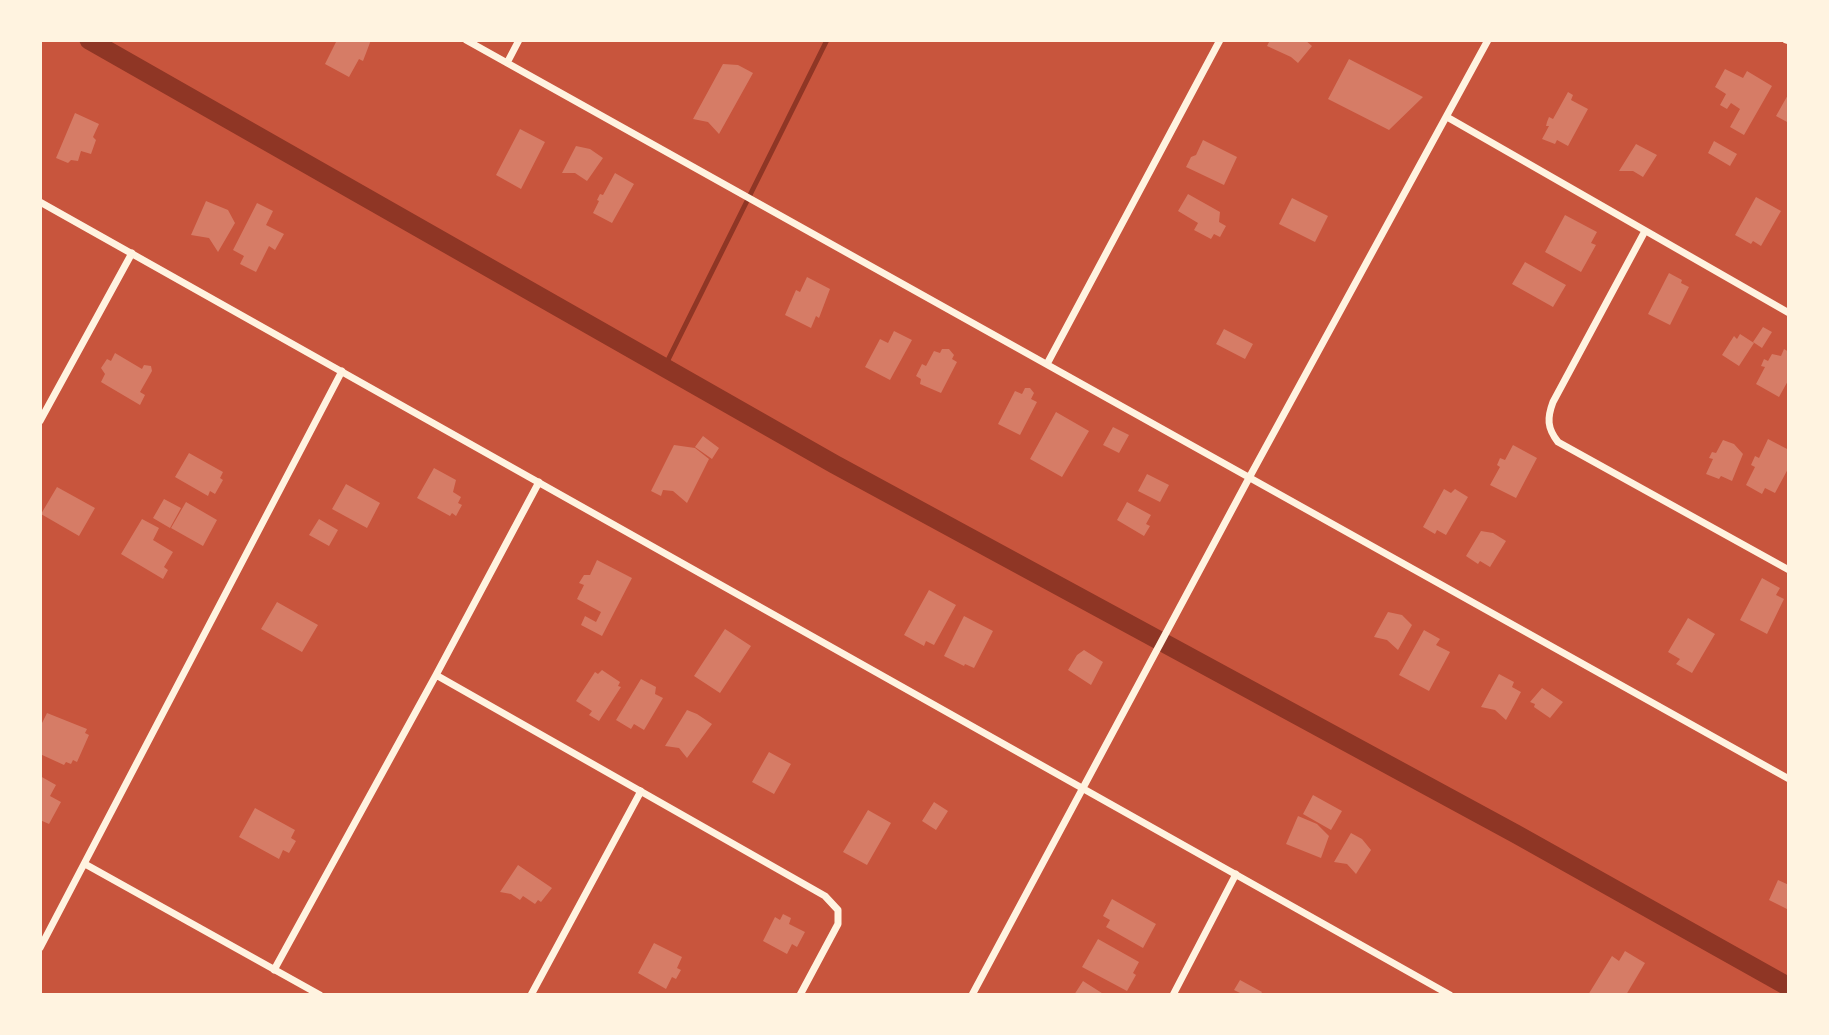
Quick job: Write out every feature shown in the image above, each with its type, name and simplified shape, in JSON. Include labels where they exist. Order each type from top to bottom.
[{"type":"street","points":[[466,40],[1789,779]]},
{"type":"street","points":[[507,63],[519,40]]},
{"type":"street","points":[[1046,365],[1220,40]]},
{"type":"street","points":[[972,995],[1488,40]]},
{"type":"street","points":[[1447,117],[1789,313]]},
{"type":"street","points":[[40,202],[1450,995]]},
{"type":"street","points":[[1645,231],[1553,402],[1548,422],[1550,431],[1558,442],[1789,570]]},
{"type":"street","points":[[40,421],[132,253]]},
{"type":"street","points":[[40,948],[342,371]]},
{"type":"street","points":[[274,970],[539,482]]},
{"type":"street","points":[[436,675],[825,895],[838,910],[838,924],[800,995]]},
{"type":"street","points":[[531,995],[641,791]]},
{"type":"street","points":[[85,864],[320,995]]},
{"type":"street","points":[[1172,995],[1236,874]]},
{"type":"building","points":[[337,40],[371,40],[363,61],[359,59],[349,77],[325,64]]},
{"type":"building","points":[[1270,40],[1305,40],[1312,46],[1298,63],[1267,46]]},
{"type":"building","points":[[1349,59],[1423,97],[1389,130],[1328,99]]},
{"type":"building","points":[[723,64],[738,65],[753,73],[719,134],[708,122],[693,119]]},
{"type":"building","points":[[1725,69],[1743,78],[1747,71],[1772,86],[1744,135],[1730,127],[1740,109],[1731,103],[1727,109],[1720,105],[1726,94],[1715,87]]},
{"type":"building","points":[[1568,92],[1573,95],[1571,100],[1588,109],[1568,146],[1557,140],[1555,144],[1542,139],[1549,126],[1546,126],[1549,117],[1553,119]]},
{"type":"building","points":[[1789,93],[1789,123],[1776,116]]},
{"type":"building","points":[[75,113],[99,124],[93,137],[96,140],[91,154],[81,151],[78,161],[71,160],[68,163],[56,158]]},
{"type":"building","points":[[520,129],[545,142],[521,189],[496,175]]},
{"type":"building","points":[[1203,140],[1237,157],[1224,185],[1186,167]]},
{"type":"building","points":[[1714,141],[1737,154],[1730,166],[1708,153]]},
{"type":"building","points":[[1636,144],[1657,155],[1643,177],[1633,171],[1619,171]]},
{"type":"building","points":[[576,146],[590,149],[603,158],[587,181],[575,173],[562,173]]},
{"type":"building","points":[[615,173],[634,184],[612,223],[593,213],[600,194],[603,195]]},
{"type":"building","points":[[1188,194],[1220,212],[1219,222],[1226,226],[1220,237],[1214,234],[1211,239],[1194,230],[1198,223],[1178,211]]},
{"type":"building","points":[[1756,197],[1781,211],[1761,246],[1735,235]]},
{"type":"building","points":[[1292,198],[1328,216],[1315,242],[1279,224]]},
{"type":"building","points":[[206,201],[228,210],[235,223],[218,252],[209,238],[191,235]]},
{"type":"building","points":[[257,203],[273,211],[266,225],[284,234],[275,250],[269,246],[256,272],[240,264],[244,256],[233,250]]},
{"type":"building","points":[[1565,215],[1597,232],[1591,243],[1596,245],[1581,272],[1545,252]]},
{"type":"building","points":[[1525,262],[1566,285],[1553,307],[1512,284]]},
{"type":"building","points":[[1669,273],[1689,287],[1670,325],[1648,314]]},
{"type":"building","points":[[807,277],[830,289],[819,318],[816,316],[811,328],[785,315],[796,290],[800,292]]},
{"type":"building","points":[[1763,327],[1772,332],[1762,348],[1753,342]]},
{"type":"building","points":[[1224,329],[1253,344],[1245,359],[1216,344]]},
{"type":"building","points":[[894,331],[912,340],[890,380],[865,367],[880,339],[888,343]]},
{"type":"building","points":[[1740,334],[1754,343],[1739,366],[1722,355],[1734,336],[1737,339]]},
{"type":"building","points":[[942,349],[949,349],[954,355],[952,359],[957,362],[941,393],[920,384],[921,379],[916,376],[922,364],[926,366],[934,351],[940,353]]},
{"type":"building","points":[[1784,349],[1789,352],[1789,379],[1779,397],[1756,384],[1765,367],[1761,366],[1764,359],[1768,361],[1772,354],[1781,356]]},
{"type":"building","points":[[115,353],[142,369],[144,365],[151,366],[152,371],[140,392],[145,395],[140,405],[101,382],[105,374],[101,368],[107,359],[111,361]]},
{"type":"building","points":[[1025,388],[1030,388],[1034,393],[1031,399],[1037,402],[1020,435],[998,424],[1015,391],[1022,394]]},
{"type":"building","points":[[1056,412],[1089,431],[1062,477],[1030,459]]},
{"type":"building","points":[[1113,427],[1129,435],[1119,453],[1103,445]]},
{"type":"building","points":[[703,436],[719,448],[712,459],[695,447]]},
{"type":"building","points":[[1768,439],[1789,450],[1789,467],[1775,493],[1765,488],[1762,494],[1746,485],[1755,467],[1751,465],[1755,456],[1759,458]]},
{"type":"building","points":[[1723,440],[1734,444],[1743,454],[1732,481],[1706,474],[1713,459],[1709,458],[1712,452],[1716,453]]},
{"type":"building","points":[[674,445],[695,448],[709,459],[687,503],[673,491],[663,490],[661,496],[651,491]]},
{"type":"building","points":[[1513,445],[1537,458],[1516,498],[1490,485],[1500,467],[1497,465],[1500,458],[1505,460]]},
{"type":"building","points":[[189,453],[223,472],[220,478],[223,480],[215,494],[210,491],[208,496],[175,477]]},
{"type":"building","points":[[434,468],[456,480],[453,492],[461,497],[458,503],[462,505],[456,516],[452,513],[450,516],[417,498]]},
{"type":"building","points":[[1147,474],[1169,485],[1160,502],[1138,491]]},
{"type":"building","points":[[346,484],[380,503],[367,528],[332,509]]},
{"type":"building","points":[[57,487],[95,508],[79,536],[41,514]]},
{"type":"building","points":[[1444,489],[1451,493],[1455,489],[1468,497],[1446,535],[1437,530],[1435,534],[1423,527]]},
{"type":"building","points":[[164,499],[181,508],[170,528],[153,518]]},
{"type":"building","points":[[186,502],[217,520],[203,546],[171,528]]},
{"type":"building","points":[[1127,502],[1151,515],[1146,524],[1150,526],[1144,536],[1117,520]]},
{"type":"building","points":[[142,519],[159,528],[153,540],[173,552],[164,567],[168,570],[163,579],[121,554]]},
{"type":"building","points":[[319,519],[338,530],[329,546],[309,535]]},
{"type":"building","points":[[1481,531],[1493,533],[1506,541],[1490,567],[1480,561],[1478,564],[1466,556]]},
{"type":"building","points":[[597,560],[632,578],[602,636],[581,625],[585,616],[596,622],[601,612],[577,599],[584,585],[579,583],[584,575],[590,575]]},
{"type":"building","points":[[1762,578],[1780,588],[1776,595],[1784,599],[1767,634],[1740,620]]},
{"type":"building","points":[[929,590],[956,605],[934,645],[926,641],[924,646],[904,635]]},
{"type":"building","points":[[277,602],[318,625],[302,652],[261,629]]},
{"type":"building","points":[[1388,612],[1402,615],[1412,625],[1398,650],[1387,640],[1374,637]]},
{"type":"building","points":[[964,616],[993,631],[974,668],[944,656]]},
{"type":"building","points":[[1688,618],[1715,634],[1692,673],[1676,664],[1680,659],[1668,652]]},
{"type":"building","points":[[725,629],[751,646],[720,693],[694,676]]},
{"type":"building","points":[[1424,630],[1440,639],[1436,645],[1450,652],[1429,691],[1399,675]]},
{"type":"building","points":[[1084,650],[1103,662],[1091,685],[1068,670],[1077,655]]},
{"type":"building","points":[[602,670],[620,682],[618,686],[621,687],[599,721],[589,715],[592,711],[576,701],[595,672],[598,674]]},
{"type":"building","points":[[1499,674],[1514,682],[1512,687],[1521,692],[1506,720],[1495,710],[1481,707]]},
{"type":"building","points":[[641,679],[656,687],[655,694],[663,698],[644,730],[634,724],[631,729],[616,720]]},
{"type":"building","points":[[1542,688],[1563,702],[1550,718],[1530,702]]},
{"type":"building","points":[[687,710],[712,724],[687,758],[679,748],[665,746]]},
{"type":"building","points":[[47,713],[87,729],[85,733],[89,735],[77,762],[73,760],[71,764],[66,762],[64,765],[40,754],[40,727]]},
{"type":"building","points":[[769,752],[791,764],[774,794],[752,782]]},
{"type":"building","points":[[40,776],[56,785],[50,796],[61,802],[49,824],[40,820]]},
{"type":"building","points":[[1313,795],[1342,811],[1331,830],[1303,814]]},
{"type":"building","points":[[934,802],[948,811],[936,830],[922,821]]},
{"type":"building","points":[[255,808],[295,830],[291,838],[296,841],[289,853],[283,850],[279,859],[239,837]]},
{"type":"building","points":[[868,810],[891,823],[867,865],[843,852]]},
{"type":"building","points":[[1298,816],[1317,824],[1329,836],[1321,858],[1286,844]]},
{"type":"building","points":[[1351,833],[1362,839],[1371,850],[1356,874],[1347,864],[1334,862]]},
{"type":"building","points":[[518,865],[552,888],[541,902],[538,900],[535,904],[523,896],[520,900],[511,894],[500,892]]},
{"type":"building","points":[[1778,880],[1789,885],[1789,910],[1769,900]]},
{"type":"building","points":[[1112,899],[1156,924],[1143,948],[1106,927],[1110,920],[1103,916]]},
{"type":"building","points":[[783,914],[791,918],[789,924],[805,932],[797,947],[792,944],[787,954],[763,941],[775,917],[780,920]]},
{"type":"building","points":[[1098,939],[1139,962],[1133,973],[1136,975],[1127,991],[1082,967]]},
{"type":"building","points":[[654,943],[682,957],[677,968],[681,970],[676,979],[672,977],[666,989],[638,973]]},
{"type":"building","points":[[1625,951],[1645,963],[1626,995],[1588,995],[1612,956],[1619,961]]},
{"type":"building","points":[[1240,980],[1262,992],[1260,995],[1244,995],[1234,990]]},
{"type":"building","points":[[1083,981],[1105,995],[1074,995]]},
{"type":"waterway","points":[[89,40],[834,464],[1516,834],[1789,987]]},
{"type":"waterway","points":[[664,368],[827,40]]}]
